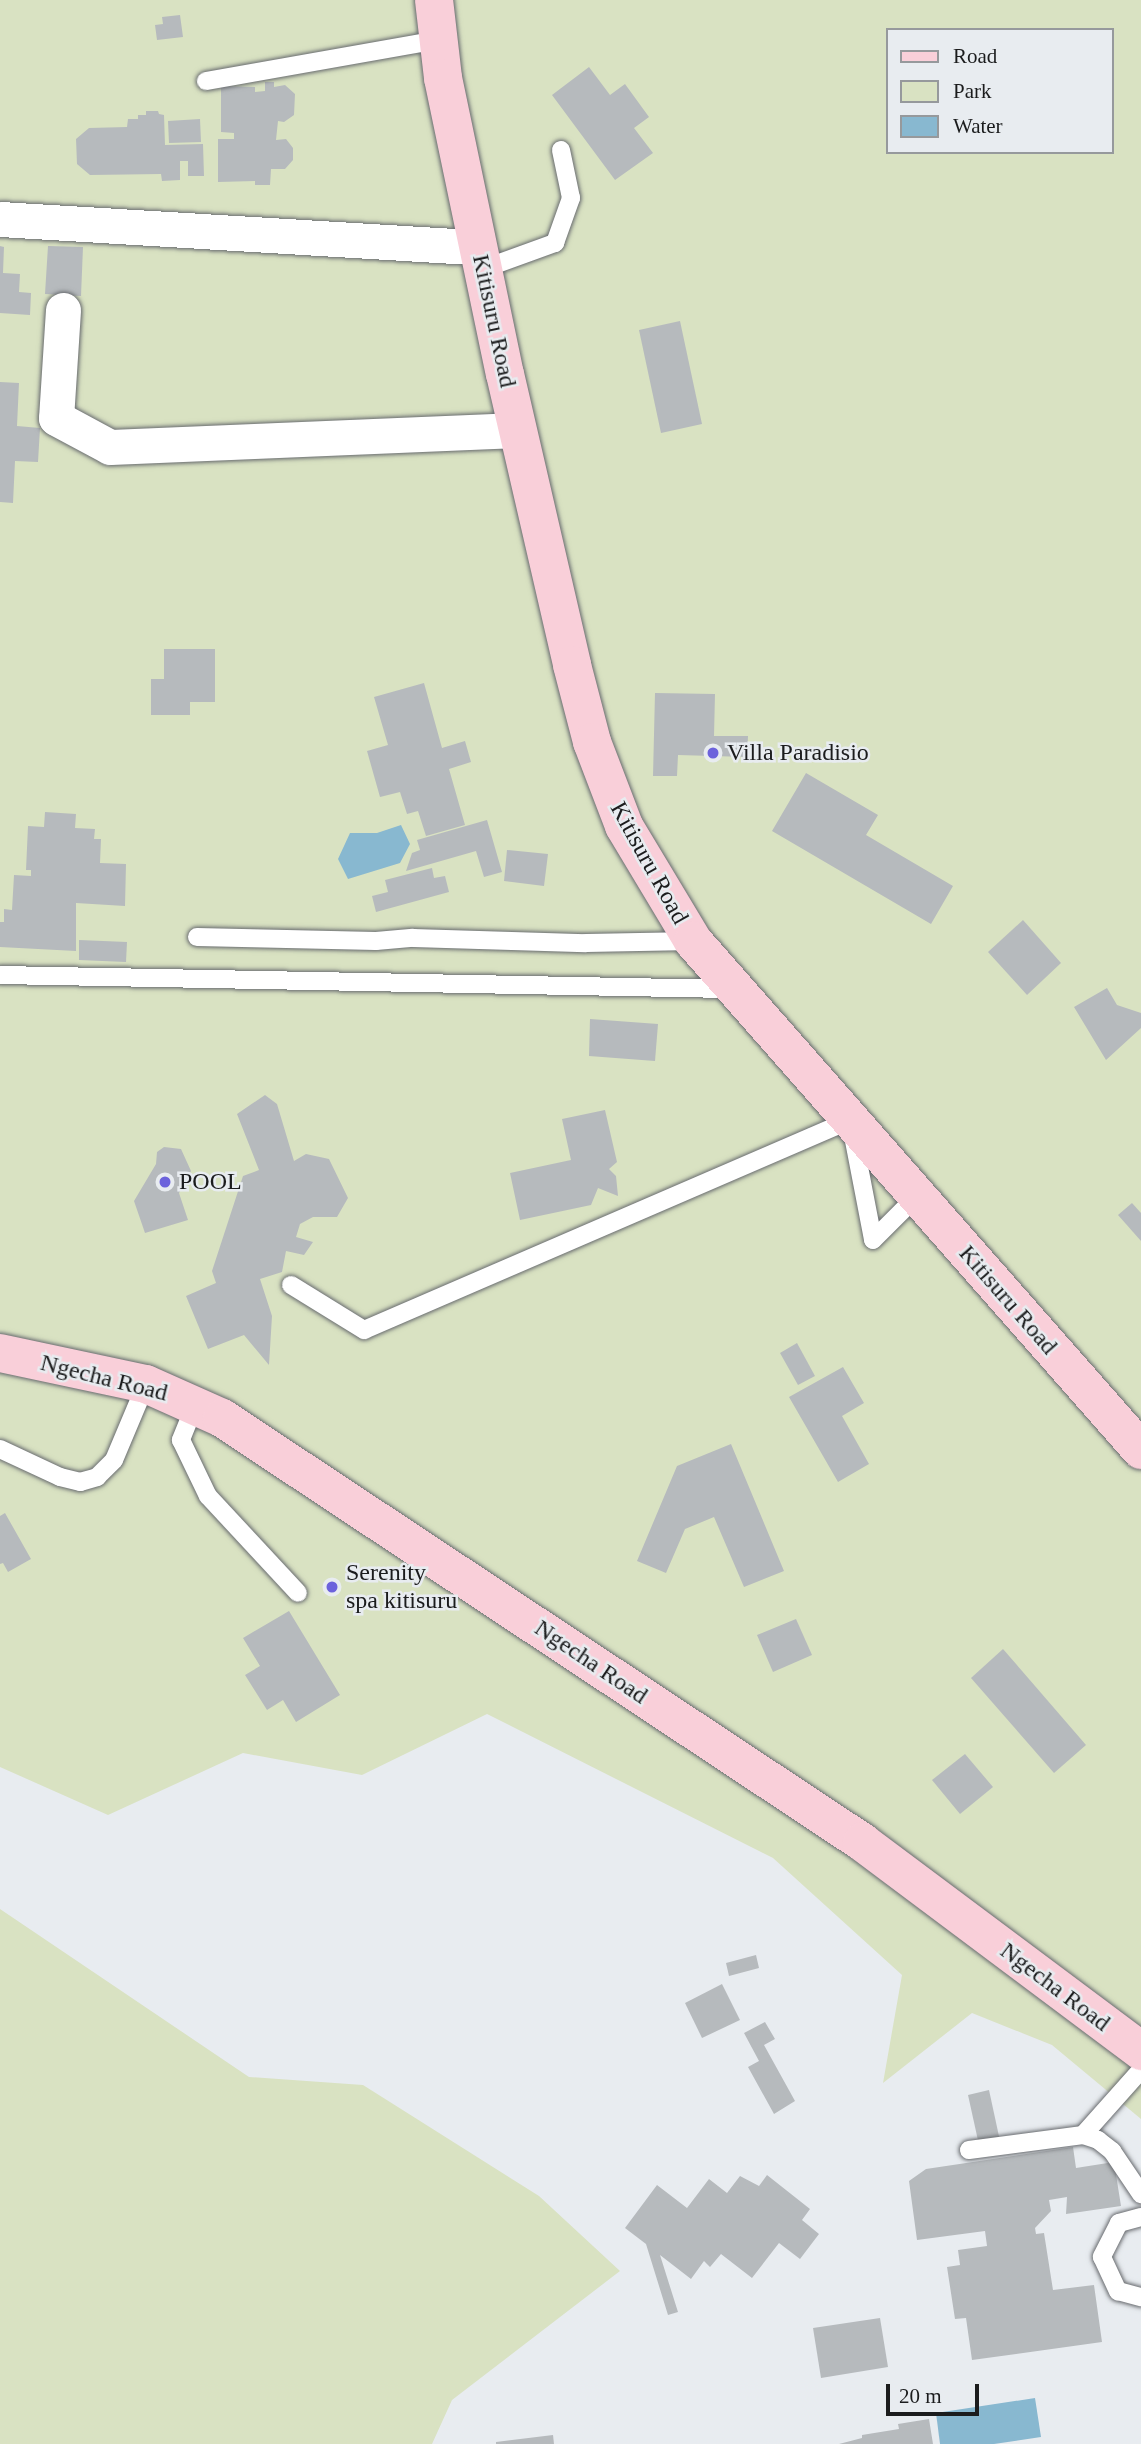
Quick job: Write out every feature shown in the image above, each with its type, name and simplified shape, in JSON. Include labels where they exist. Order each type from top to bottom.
[{"type":"street","name":"Kitisuru Road","points":[[434,0],[438,40],[480,258],[572,665],[603,773],[624,826],[693,940],[1141,1450]]},
{"type":"street","points":[[0,219],[480,258]]},
{"type":"street","points":[[63,310],[55,418],[110,447],[518,430]]},
{"type":"street","name":"Ngecha Road","points":[[0,1353],[146,1384],[222,1418],[862,1842],[1141,2052]]},
{"type":"lane","points":[[206,81],[438,40]]},
{"type":"lane","points":[[480,258],[555,243],[571,198],[561,150]]},
{"type":"lane","points":[[197,936],[355,941],[413,938],[586,943],[693,940]]},
{"type":"lane","points":[[0,975],[736,989]]},
{"type":"lane","points":[[291,1285],[364,1330],[850,1120],[873,1240],[917,1196]]},
{"type":"lane","points":[[0,1449],[60,1477],[80,1482],[97,1477],[114,1460],[146,1384]]},
{"type":"lane","points":[[195,1405],[181,1440],[208,1496],[298,1593]]},
{"type":"lane","points":[[1083,2135],[1141,2070]]},
{"type":"lane","points":[[969,2150],[1083,2135],[1098,2140],[1112,2151],[1141,2194]]},
{"type":"lane","points":[[1141,2217],[1119,2223],[1102,2257],[1118,2291],[1141,2297]]},
{"type":"green space","points":[[0,0],[1141,0],[1141,2119],[1052,2045],[972,2013],[883,2083],[902,1975],[773,1858],[487,1714],[362,1775],[243,1753],[108,1815],[0,1767]]},
{"type":"green space","points":[[0,1909],[249,2077],[363,2085],[539,2196],[620,2271],[452,2400],[432,2444],[0,2444]]},
{"type":"water","points":[[401,825],[410,844],[400,863],[348,879],[338,859],[350,833],[377,833]]},
{"type":"water","points":[[1035,2398],[1041,2437],[994,2444],[940,2444],[936,2413]]},
{"type":"building","points":[[180,15],[183,37],[157,40],[155,25],[163,24],[162,17]]},
{"type":"building","points":[[589,67],[610,95],[625,84],[649,117],[634,128],[653,153],[615,180],[552,95]]},
{"type":"building","points":[[265,82],[274,82],[274,87],[285,85],[295,94],[294,115],[284,122],[278,121],[276,140],[286,139],[293,148],[293,160],[285,169],[271,169],[270,185],[255,185],[255,181],[218,182],[218,139],[234,139],[234,133],[221,132],[221,86],[255,87],[255,92],[265,91]]},
{"type":"building","points":[[146,111],[158,111],[164,115],[165,145],[203,144],[204,176],[188,176],[188,161],[180,161],[180,180],[162,181],[161,174],[90,175],[77,164],[76,139],[89,128],[127,127],[128,119],[138,119],[138,115],[146,115]]},
{"type":"building","points":[[200,119],[201,142],[169,143],[168,121]]},
{"type":"building","points":[[0,246],[4,247],[3,273],[20,274],[19,292],[31,293],[30,315],[0,313]]},
{"type":"building","points":[[48,246],[83,247],[81,296],[45,294]]},
{"type":"building","points":[[680,321],[702,424],[661,433],[639,330]]},
{"type":"building","points":[[0,382],[19,383],[17,426],[40,428],[38,462],[15,461],[13,503],[0,502]]},
{"type":"building","points":[[164,649],[215,649],[215,702],[190,702],[190,715],[151,715],[151,679],[164,679]]},
{"type":"building","points":[[424,683],[442,748],[465,741],[471,762],[449,769],[465,825],[426,836],[418,811],[407,814],[400,792],[380,797],[367,751],[388,745],[374,697]]},
{"type":"building","points":[[655,693],[715,694],[714,736],[748,736],[747,757],[678,755],[677,776],[653,776]]},
{"type":"building","points":[[806,773],[878,815],[866,835],[953,886],[931,924],[772,831]]},
{"type":"building","points":[[45,812],[76,814],[75,828],[95,829],[94,839],[101,839],[100,863],[126,864],[125,906],[76,903],[76,951],[0,947],[0,922],[4,922],[4,909],[12,910],[14,875],[31,876],[31,870],[26,870],[28,826],[44,827]]},
{"type":"building","points":[[487,820],[502,872],[484,877],[476,851],[406,871],[412,853],[420,850],[417,840]]},
{"type":"building","points":[[507,850],[548,854],[544,886],[504,881]]},
{"type":"building","points":[[432,868],[434,878],[445,876],[449,892],[376,912],[372,896],[388,892],[385,880]]},
{"type":"building","points":[[1023,920],[1061,963],[1027,995],[988,952]]},
{"type":"building","points":[[79,940],[127,942],[126,962],[79,960]]},
{"type":"building","points":[[1107,988],[1117,1005],[1141,1013],[1141,1028],[1106,1060],[1074,1007]]},
{"type":"building","points":[[590,1019],[658,1024],[655,1061],[589,1056]]},
{"type":"building","points":[[265,1095],[277,1104],[294,1161],[306,1154],[329,1159],[348,1198],[337,1217],[313,1217],[300,1224],[296,1237],[313,1242],[304,1255],[286,1251],[282,1272],[260,1279],[272,1316],[269,1365],[244,1335],[208,1349],[186,1296],[216,1283],[212,1271],[243,1176],[259,1170],[237,1114]]},
{"type":"building","points":[[605,1110],[617,1162],[609,1169],[616,1176],[618,1196],[598,1188],[591,1205],[520,1220],[510,1173],[571,1160],[562,1119]]},
{"type":"building","name":"POOL","points":[[164,1147],[181,1149],[191,1171],[179,1193],[188,1220],[145,1233],[134,1201],[156,1164],[157,1152]]},
{"type":"building","points":[[1132,1203],[1141,1213],[1141,1241],[1118,1215]]},
{"type":"building","points":[[797,1343],[815,1376],[798,1385],[780,1353]]},
{"type":"building","points":[[843,1367],[864,1403],[842,1416],[869,1464],[838,1482],[789,1397]]},
{"type":"building","points":[[731,1444],[784,1571],[744,1587],[714,1517],[685,1529],[666,1573],[637,1561],[677,1466]]},
{"type":"building","points":[[5,1513],[31,1559],[8,1572],[3,1563],[0,1564],[0,1516]]},
{"type":"building","points":[[289,1611],[340,1695],[296,1722],[283,1700],[267,1710],[245,1675],[260,1666],[243,1638]]},
{"type":"building","points":[[796,1619],[812,1655],[773,1672],[757,1635]]},
{"type":"building","points":[[1003,1649],[1086,1745],[1054,1773],[971,1678]]},
{"type":"building","points":[[965,1754],[993,1787],[960,1814],[932,1780]]},
{"type":"building","points":[[756,1955],[759,1968],[729,1976],[726,1963]]},
{"type":"building","points":[[722,1984],[740,2020],[702,2038],[685,2003]]},
{"type":"building","points":[[765,2022],[775,2039],[764,2045],[795,2101],[774,2114],[748,2067],[759,2061],[744,2033]]},
{"type":"building","points":[[989,2090],[1000,2141],[979,2145],[968,2095]]},
{"type":"building","points":[[1073,2147],[1076,2168],[1114,2162],[1121,2206],[1066,2214],[1067,2197],[1049,2200],[1051,2211],[1035,2228],[1036,2234],[1044,2233],[1053,2290],[1094,2285],[1102,2342],[972,2360],[966,2318],[955,2319],[947,2267],[960,2265],[958,2250],[987,2246],[985,2231],[917,2240],[909,2181],[926,2169]]},
{"type":"building","points":[[767,2175],[810,2209],[802,2220],[819,2234],[800,2259],[779,2243],[752,2278],[721,2254],[710,2267],[704,2261],[691,2279],[660,2255],[678,2312],[668,2315],[646,2244],[625,2228],[657,2185],[687,2208],[709,2179],[727,2193],[740,2176],[759,2186]]},
{"type":"building","points":[[880,2318],[888,2367],[821,2378],[813,2328]]},
{"type":"building","points":[[929,2419],[933,2444],[839,2444],[862,2438],[862,2435],[899,2429],[898,2424]]},
{"type":"building","points":[[553,2435],[554,2444],[496,2444],[496,2442]]},
{"type":"place","name":"Villa Paradisio","points":[[713,753]]},
{"type":"place","name":"POOL","points":[[165,1182]]},
{"type":"place","name":"Serenity spa kitisuru","points":[[332,1587]]}]
